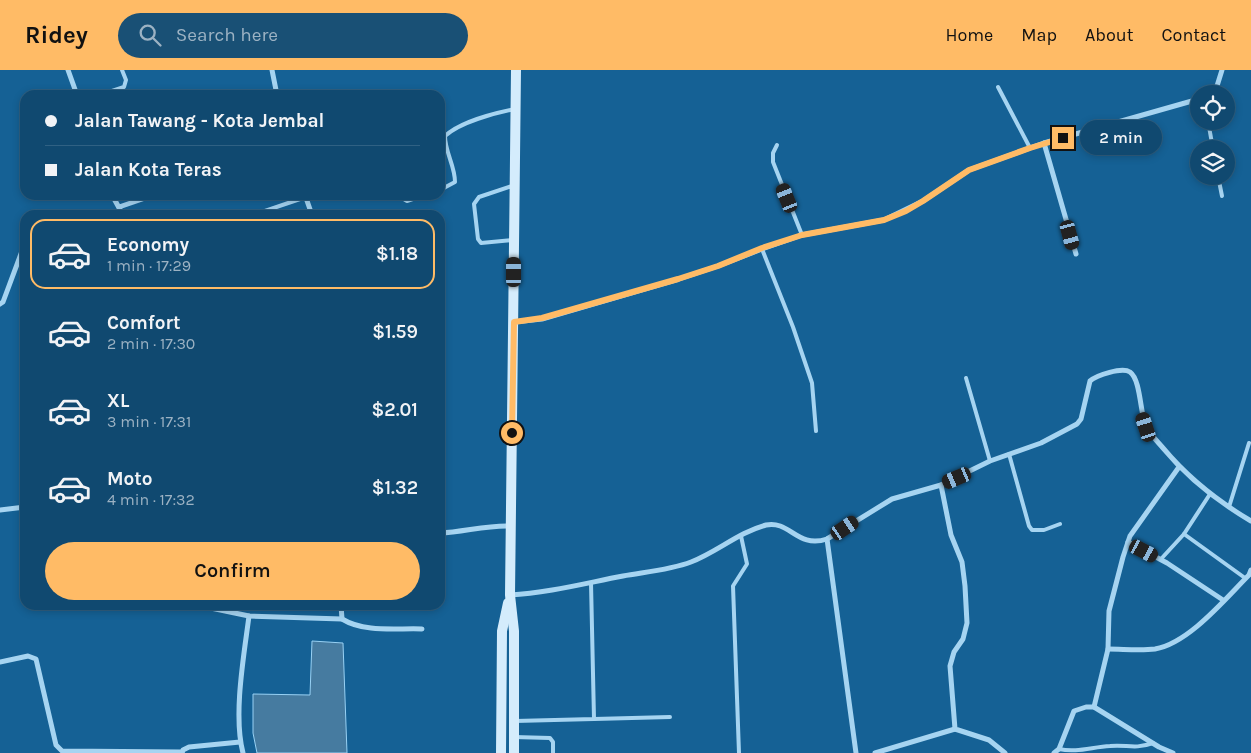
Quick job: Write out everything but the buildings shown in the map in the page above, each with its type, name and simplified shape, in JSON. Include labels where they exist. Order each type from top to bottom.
[{"type":"main road","points":[[514,753],[514,630],[510,595],[516,70]]},
{"type":"main road","points":[[501,753],[502,631],[510,595]]},
{"type":"street","points":[[68,70],[75,90]]},
{"type":"street","points":[[272,70],[277,90]]},
{"type":"street","points":[[1217,85],[1222,70]]},
{"type":"street","points":[[514,322],[542,318],[678,279],[802,235],[884,220],[906,211],[923,201],[969,170],[1044,143],[1190,102]]},
{"type":"street","points":[[1044,143],[1076,254]]},
{"type":"street","points":[[115,200],[121,210]]},
{"type":"street","points":[[119,207],[139,200]]},
{"type":"street","points":[[0,304],[3,302],[20,257]]},
{"type":"street","points":[[510,595],[543,592],[683,565],[754,530],[775,524],[787,529],[800,538],[818,542],[892,499],[941,484],[990,461],[1041,443],[1077,424],[1081,419],[1090,381],[1098,375],[1124,370],[1129,371],[1136,381],[1146,427],[1179,467],[1228,508],[1251,521]]},
{"type":"street","points":[[1094,707],[1108,649],[1109,611],[1130,536],[1179,467]]},
{"type":"street","points":[[941,484],[951,535],[962,562],[965,586],[967,623],[963,639],[954,652],[950,666],[955,729]]},
{"type":"street","points":[[0,510],[20,508]]},
{"type":"street","points":[[445,533],[488,526],[511,526]]},
{"type":"street","points":[[826,539],[856,753]]},
{"type":"street","points":[[1128,542],[1161,559],[1223,600]]},
{"type":"street","points":[[1108,649],[1156,648],[1176,641],[1208,618],[1251,570]]},
{"type":"street","points":[[220,610],[249,616],[342,619],[361,627],[422,629]]},
{"type":"street","points":[[341,610],[342,619]]},
{"type":"street","points":[[243,753],[240,742],[242,679],[249,616]]},
{"type":"street","points":[[0,662],[28,656],[36,659],[59,751],[182,753],[182,750],[189,747],[240,742]]},
{"type":"street","points":[[1054,753],[1059,749],[1074,711],[1094,707],[1173,753]]},
{"type":"street","points":[[875,753],[955,729],[989,740],[1005,753]]},
{"type":"lane","points":[[115,90],[124,87],[126,80],[122,70]]},
{"type":"lane","points":[[998,87],[1030,148]]},
{"type":"lane","points":[[445,136],[451,131],[481,118],[515,109]]},
{"type":"lane","points":[[445,144],[455,173],[455,182],[445,187]]},
{"type":"lane","points":[[777,145],[773,153],[772,162],[802,235]]},
{"type":"lane","points":[[514,185],[479,197],[474,204],[478,240],[481,243],[514,240]]},
{"type":"lane","points":[[1220,185],[1222,196]]},
{"type":"lane","points":[[267,210],[295,200]]},
{"type":"lane","points":[[762,248],[812,383],[816,431]]},
{"type":"lane","points":[[966,378],[990,461]]},
{"type":"lane","points":[[1228,508],[1249,443]]},
{"type":"lane","points":[[1009,454],[1029,526],[1032,530],[1044,530],[1060,524]]},
{"type":"lane","points":[[1161,559],[1184,534],[1210,494]]},
{"type":"lane","points":[[1184,534],[1245,578]]},
{"type":"lane","points":[[739,753],[733,586],[747,564],[741,536]]},
{"type":"lane","points":[[591,582],[594,719]]},
{"type":"lane","points":[[514,720],[670,717]]},
{"type":"lane","points":[[514,737],[550,738],[553,742],[553,753]]},
{"type":"lane","points":[[1059,749],[1065,752],[1081,752],[1112,745],[1134,748],[1153,743]]},
{"type":"water","points":[[312,641],[343,643],[347,753],[257,753],[253,733],[253,694],[310,695]]},
{"type":"route","points":[[512,433],[514,322],[526,322],[542,318],[678,279],[802,235],[884,220],[906,211],[969,170],[1063,138]]}]
